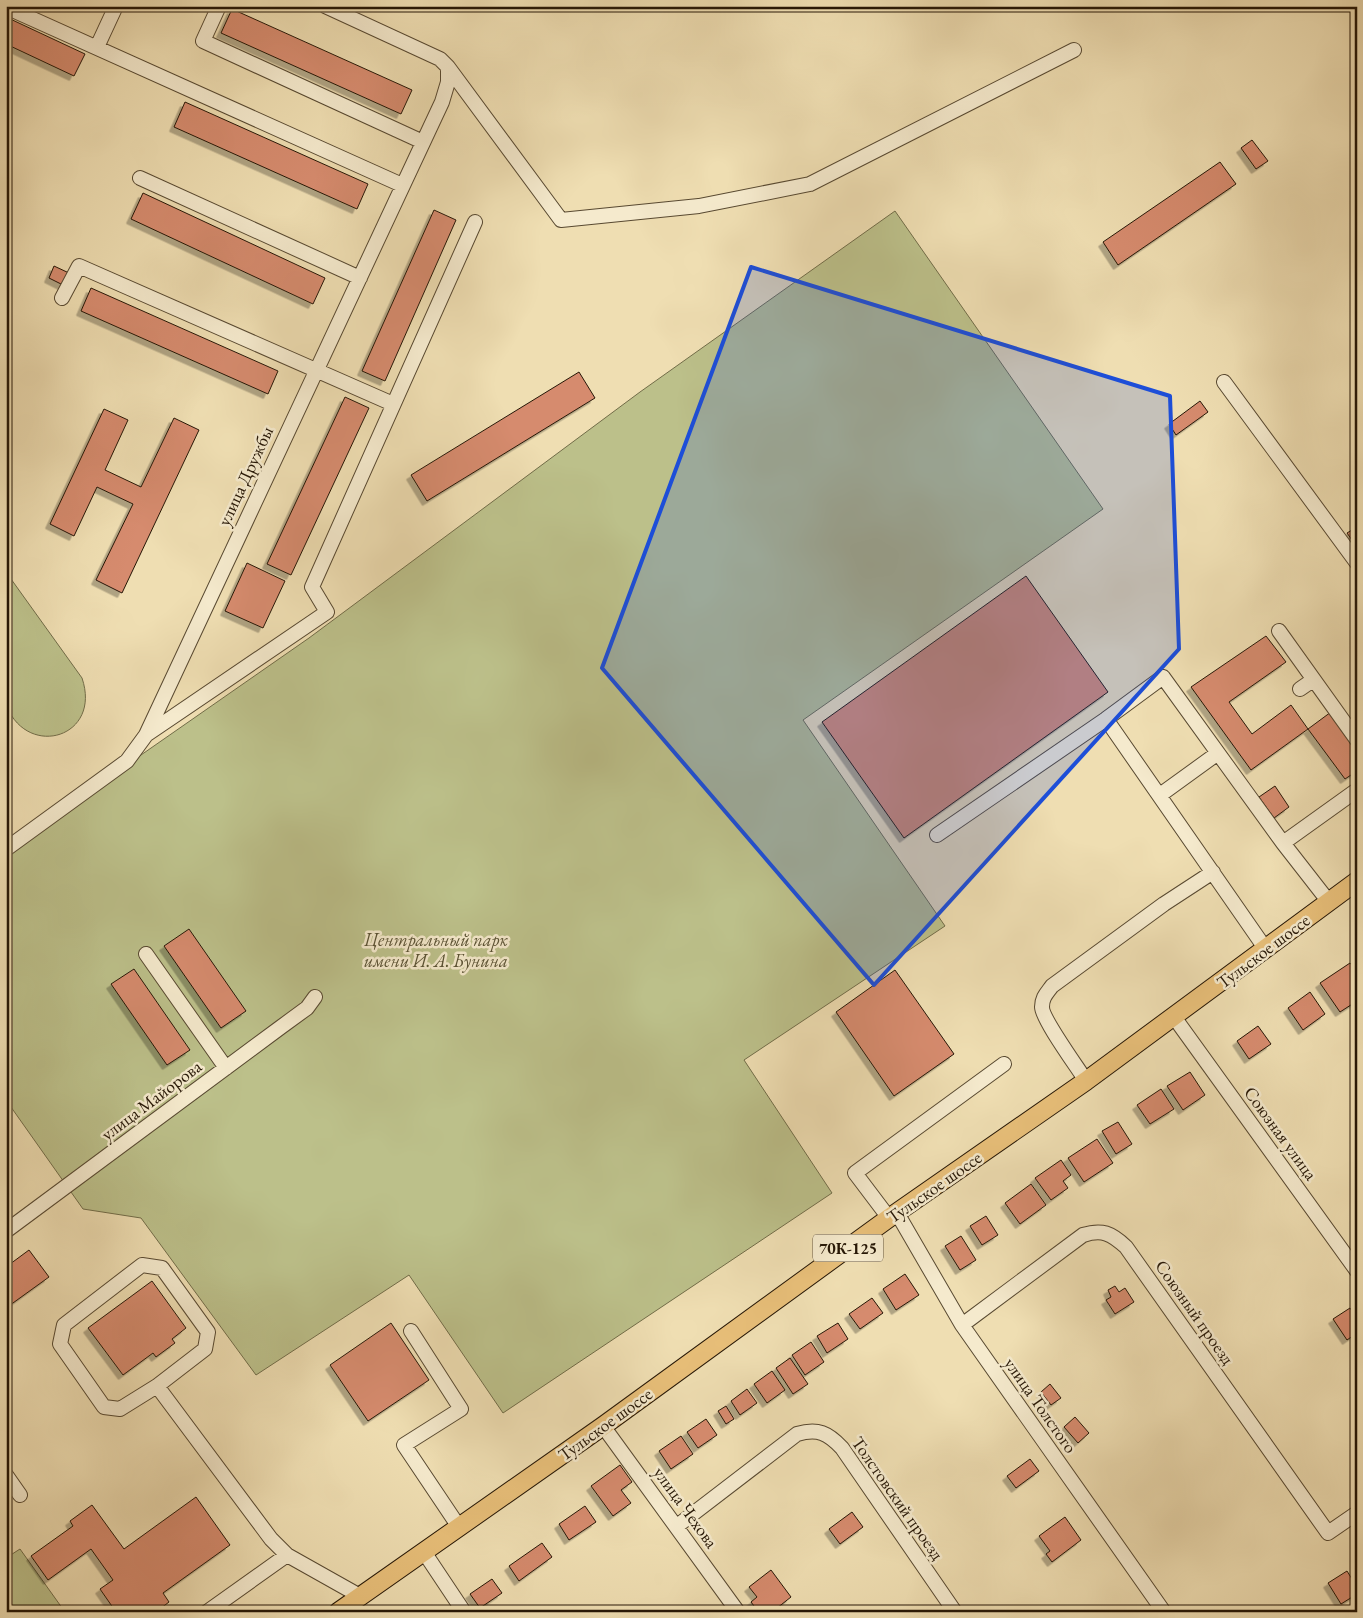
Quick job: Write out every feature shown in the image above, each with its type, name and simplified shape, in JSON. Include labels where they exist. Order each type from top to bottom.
[{"type":"main road","name":"Тульское шоссе","points":[[338,1612],[603,1426],[893,1216],[1086,1081],[1357,881]]},
{"type":"street","points":[[98,47],[116,6]]},
{"type":"street","points":[[219,6],[203,41],[423,142]]},
{"type":"street","points":[[325,6],[428,54],[448,67],[561,220],[698,206],[810,184],[1074,50]]},
{"type":"street","points":[[6,7],[402,185]]},
{"type":"street","name":"улица Дружбы","points":[[6,849],[127,761],[146,735],[442,102],[448,82],[448,67]]},
{"type":"street","points":[[140,178],[360,278]]},
{"type":"street","points":[[146,735],[327,612],[312,587],[475,222]]},
{"type":"street","points":[[62,298],[78,266],[393,404]]},
{"type":"street","points":[[1224,382],[1357,563]]},
{"type":"street","points":[[1279,631],[1357,740]]},
{"type":"street","points":[[937,835],[1106,719],[1163,677],[1283,843],[1329,902]]},
{"type":"street","points":[[1300,689],[1313,680]]},
{"type":"street","points":[[1106,719],[1266,948]]},
{"type":"street","points":[[1160,795],[1218,753]]},
{"type":"street","points":[[1283,843],[1357,790]]},
{"type":"street","points":[[1086,1081],[1041,1008],[1043,996],[1052,986],[1164,904],[1213,872]]},
{"type":"street","points":[[146,954],[226,1068]]},
{"type":"street","name":"улица Майорова","points":[[6,1231],[307,1008],[315,997]]},
{"type":"street","name":"Союзная улица","points":[[1174,1017],[1357,1271]]},
{"type":"street","name":"улица Толстого","points":[[1004,1064],[856,1173],[893,1216],[962,1325],[1164,1612]]},
{"type":"street","name":"Союзный проезд","points":[[962,1325],[1083,1235],[1097,1231],[1107,1232],[1126,1247],[1328,1533],[1357,1513]]},
{"type":"street","points":[[142,1265],[162,1268],[208,1332],[205,1348],[157,1386],[120,1409],[104,1407],[60,1344],[64,1324],[142,1265]]},
{"type":"street","points":[[411,1331],[461,1409],[404,1445],[459,1527]]},
{"type":"street","points":[[157,1386],[271,1539],[287,1554],[360,1596]]},
{"type":"street","name":"улица Чехова","points":[[603,1426],[738,1612]]},
{"type":"street","name":"Толстовский проезд","points":[[677,1526],[797,1434],[810,1430],[822,1432],[842,1448],[955,1612]]},
{"type":"street","points":[[6,1475],[20,1495]]},
{"type":"street","points":[[424,1552],[464,1612]]},
{"type":"street","points":[[207,1612],[287,1554]]},
{"type":"highlighted area","points":[[751,267],[1170,396],[1179,649],[874,985],[602,668]]},
{"type":"green space","name":"Центральный парк имени И. А. Бунина","points":[[895,211],[1103,509],[803,720],[945,926],[744,1060],[832,1193],[503,1413],[409,1275],[256,1375],[141,1218],[83,1209],[6,1100],[6,849],[309,638],[640,392]]},
{"type":"green space","points":[[6,572],[82,678],[85,698],[82,715],[73,727],[60,734],[46,736],[31,733],[17,723],[6,704]]},
{"type":"green space","points":[[20,1549],[65,1612],[6,1612],[6,1558]]},
{"type":"building","points":[[232,9],[412,90],[401,114],[221,33]]},
{"type":"building","points":[[6,17],[85,54],[74,76],[6,44]]},
{"type":"building","points":[[185,102],[368,184],[357,209],[174,127]]},
{"type":"building","points":[[1252,140],[1268,161],[1256,169],[1241,148]]},
{"type":"building","points":[[1220,162],[1236,184],[1118,265],[1103,242]]},
{"type":"building","points":[[143,193],[325,278],[313,304],[131,219]]},
{"type":"building","points":[[434,210],[456,220],[385,381],[362,371]]},
{"type":"building","points":[[54,266],[69,273],[63,285],[49,278]]},
{"type":"building","points":[[91,288],[278,371],[268,394],[81,311]]},
{"type":"building","points":[[579,372],[595,398],[427,501],[411,475]]},
{"type":"building","points":[[345,397],[369,408],[291,575],[267,564]]},
{"type":"building","points":[[1200,401],[1208,412],[1176,435],[1169,424]]},
{"type":"building","points":[[104,409],[128,420],[105,470],[141,487],[174,418],[199,430],[122,593],[96,580],[133,504],[97,487],[74,536],[50,524]]},
{"type":"building","points":[[1357,527],[1357,547],[1347,533]]},
{"type":"building","points":[[247,563],[285,581],[263,628],[225,611]]},
{"type":"building","points":[[1026,576],[1108,692],[904,838],[822,722]]},
{"type":"building","points":[[1266,636],[1286,662],[1229,702],[1252,734],[1291,705],[1308,729],[1251,770],[1191,687]]},
{"type":"building","points":[[1331,712],[1357,747],[1357,771],[1345,779],[1308,729]]},
{"type":"building","points":[[1275,786],[1289,807],[1274,818],[1259,797]]},
{"type":"building","points":[[189,929],[246,1011],[221,1028],[164,946]]},
{"type":"building","points":[[1350,963],[1357,971],[1357,987],[1355,989],[1357,1001],[1340,1012],[1320,983]]},
{"type":"building","points":[[134,969],[190,1050],[167,1065],[111,984]]},
{"type":"building","points":[[895,970],[954,1054],[894,1096],[836,1012]]},
{"type":"building","points":[[1310,992],[1325,1014],[1303,1030],[1288,1008]]},
{"type":"building","points":[[1258,1026],[1271,1044],[1249,1059],[1237,1041]]},
{"type":"building","points":[[1190,1072],[1205,1095],[1183,1110],[1167,1086]]},
{"type":"building","points":[[1161,1089],[1174,1109],[1150,1124],[1137,1105]]},
{"type":"building","points":[[1118,1122],[1132,1144],[1116,1154],[1102,1131]]},
{"type":"building","points":[[1097,1139],[1113,1163],[1084,1182],[1068,1158]]},
{"type":"building","points":[[1061,1160],[1071,1175],[1063,1181],[1068,1188],[1051,1200],[1035,1178]]},
{"type":"building","points":[[1031,1184],[1046,1205],[1020,1224],[1005,1203]]},
{"type":"building","points":[[986,1216],[998,1235],[982,1245],[970,1226]]},
{"type":"building","points":[[961,1236],[976,1260],[960,1270],[945,1246]]},
{"type":"building","points":[[29,1250],[49,1277],[6,1308],[6,1267]]},
{"type":"building","points":[[905,1274],[919,1295],[896,1310],[883,1289]]},
{"type":"building","points":[[152,1281],[186,1328],[172,1339],[175,1343],[156,1357],[153,1353],[123,1375],[88,1328]]},
{"type":"building","points":[[1115,1286],[1119,1292],[1125,1288],[1134,1302],[1115,1314],[1106,1300],[1111,1297],[1108,1290]]},
{"type":"building","points":[[872,1298],[883,1313],[860,1329],[849,1314]]},
{"type":"building","points":[[1350,1308],[1357,1318],[1357,1333],[1347,1340],[1333,1319]]},
{"type":"building","points":[[391,1323],[429,1380],[368,1421],[330,1365]]},
{"type":"building","points":[[838,1323],[848,1339],[827,1353],[817,1336]]},
{"type":"building","points":[[811,1342],[824,1362],[805,1375],[792,1355]]},
{"type":"building","points":[[790,1358],[808,1384],[793,1394],[776,1368]]},
{"type":"building","points":[[772,1371],[785,1390],[767,1403],[754,1384]]},
{"type":"building","points":[[1050,1384],[1061,1398],[1051,1405],[1041,1392]]},
{"type":"building","points":[[747,1389],[757,1403],[740,1415],[731,1401]]},
{"type":"building","points":[[726,1406],[734,1419],[726,1424],[718,1411]]},
{"type":"building","points":[[1075,1417],[1089,1433],[1078,1443],[1064,1427]]},
{"type":"building","points":[[706,1419],[717,1435],[698,1448],[687,1432]]},
{"type":"building","points":[[681,1436],[693,1454],[671,1469],[659,1451]]},
{"type":"building","points":[[1030,1459],[1039,1471],[1016,1488],[1007,1476]]},
{"type":"building","points":[[620,1465],[632,1482],[621,1490],[631,1503],[613,1516],[591,1486]]},
{"type":"building","points":[[196,1497],[230,1545],[163,1593],[169,1602],[156,1612],[116,1612],[100,1589],[113,1580],[91,1549],[48,1580],[31,1556],[73,1526],[70,1521],[92,1505],[124,1549]]},
{"type":"building","points":[[585,1506],[596,1522],[569,1540],[559,1524]]},
{"type":"building","points":[[852,1512],[863,1527],[840,1544],[829,1529]]},
{"type":"building","points":[[1065,1517],[1081,1540],[1052,1562],[1046,1554],[1050,1551],[1039,1536]]},
{"type":"building","points":[[542,1543],[552,1557],[519,1581],[509,1566]]},
{"type":"building","points":[[771,1570],[791,1597],[772,1612],[754,1612],[757,1610],[751,1602],[757,1597],[749,1587]]},
{"type":"building","points":[[1347,1571],[1357,1587],[1357,1594],[1341,1604],[1328,1583]]},
{"type":"building","points":[[492,1579],[502,1593],[480,1608],[470,1594]]}]
